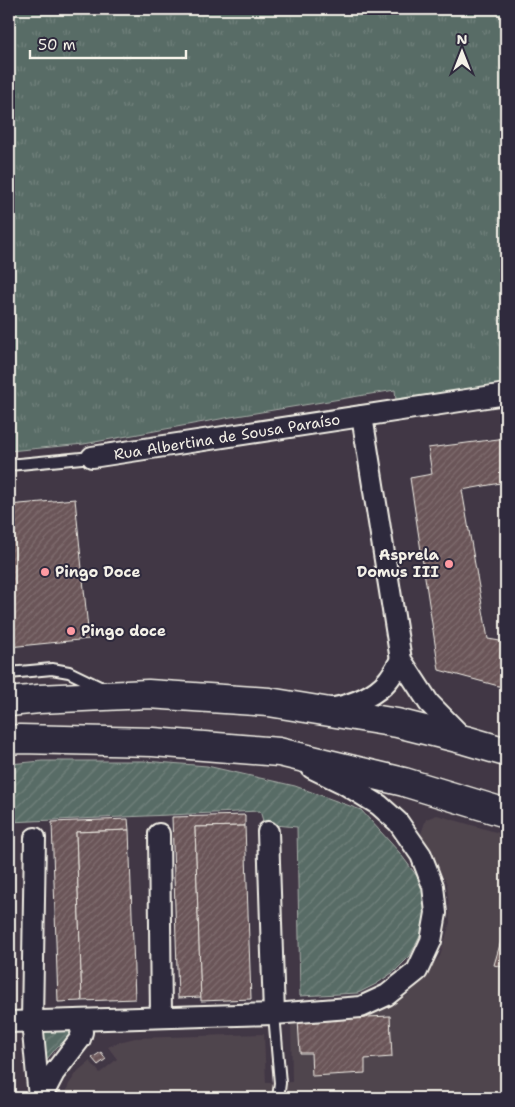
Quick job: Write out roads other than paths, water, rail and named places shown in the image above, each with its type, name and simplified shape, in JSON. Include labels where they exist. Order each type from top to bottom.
[{"type":"main road","points":[[9,702],[148,694],[269,702],[397,723],[506,752]]},
{"type":"main road","points":[[9,740],[153,742],[279,752],[404,782],[506,812]]},
{"type":"street","name":"Rua Albertina de Sousa Paraíso","points":[[92,457],[506,394]]},
{"type":"street","points":[[362,416],[401,660],[429,703],[465,740]]},
{"type":"street","points":[[322,711],[357,701],[378,690],[389,679],[401,660]]},
{"type":"street","points":[[9,1022],[274,1014],[360,1008],[387,995],[417,971],[431,941],[436,913],[433,886],[421,854],[398,822],[379,805],[344,783],[279,752]]},
{"type":"street","points":[[268,832],[274,1014]]},
{"type":"street","points":[[159,834],[161,1016]]},
{"type":"street","points":[[35,838],[32,1021],[40,1098]]},
{"type":"street","points":[[74,1048],[125,1018]]},
{"type":"street","points":[[40,1098],[54,1073],[80,1039],[82,1032],[78,1020]]},
{"type":"lane","points":[[9,465],[92,457]]},
{"type":"lane","points":[[9,673],[52,669],[69,672],[116,695]]},
{"type":"lane","points":[[274,1014],[280,1083],[278,1098]]},
{"type":"place","name":"Asprela Domus III","points":[[449,564]]},
{"type":"place","name":"Pingo Doce","points":[[45,572]]},
{"type":"place","name":"Pingo doce","points":[[71,631]]}]
